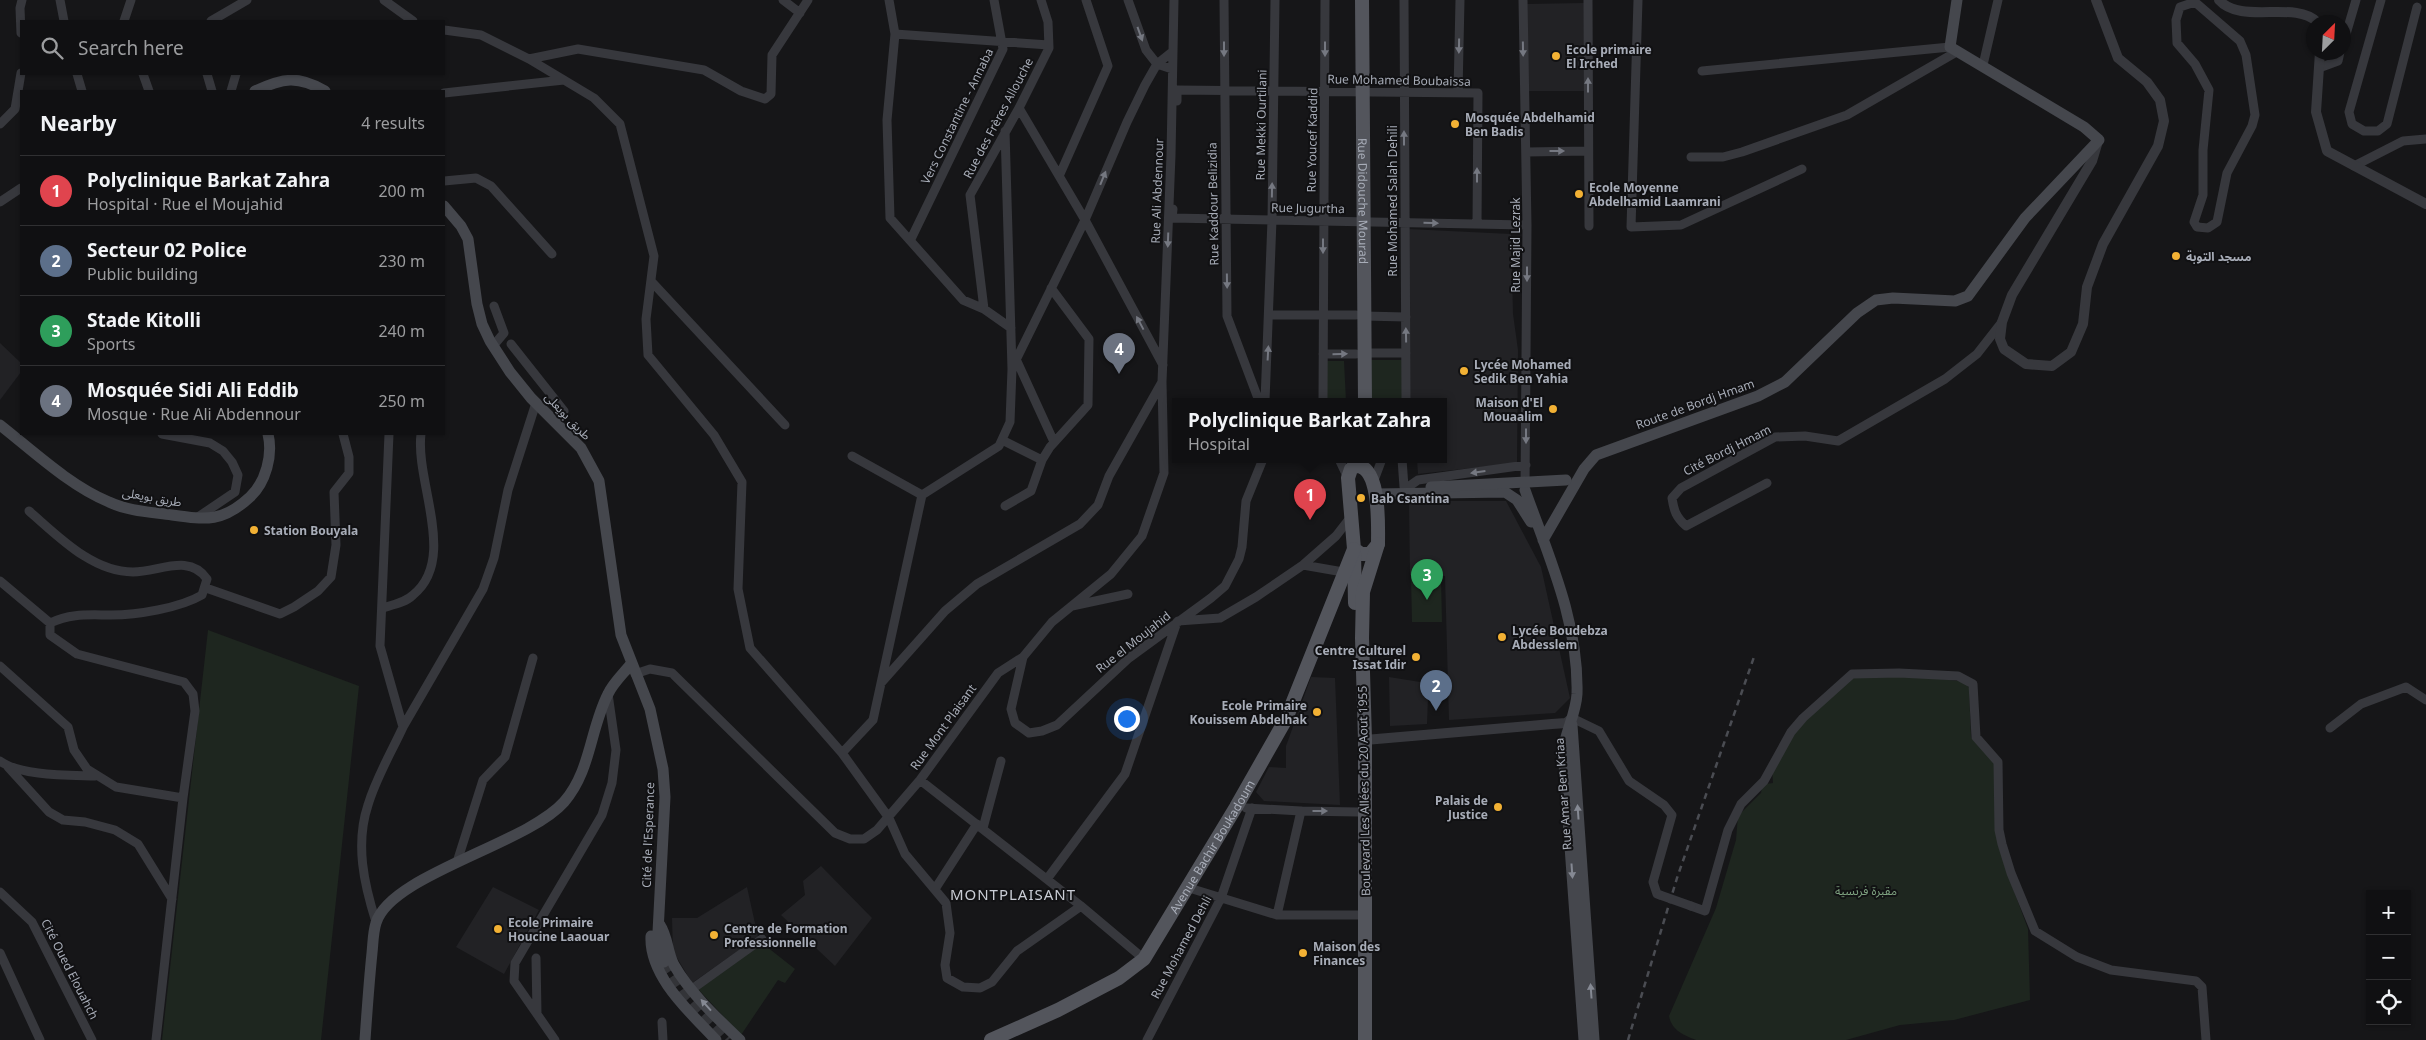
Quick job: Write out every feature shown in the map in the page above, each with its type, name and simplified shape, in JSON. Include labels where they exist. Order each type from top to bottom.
[{"type":"main road","name":"Rue Didouche Mourad","points":[[1356,0],[1360,91]]},
{"type":"main road","name":"Rue Didouche Mourad","points":[[1356,398],[1360,353],[1362,0]]},
{"type":"main road","points":[[1957,0],[1954,49],[2084,127],[2099,140]]},
{"type":"main road","points":[[257,90],[284,79],[300,80],[322,90]]},
{"type":"main road","name":"Route de Bordj Hmam","points":[[1543,540],[1584,469],[1596,455],[1758,396],[1785,382],[1857,313],[1876,300],[1893,298],[1955,301],[1968,296],[2025,218],[2099,140]]},
{"type":"main road","name":"طريق بويعلى","points":[[445,207],[461,226],[468,239],[477,304],[482,324],[493,346],[510,372],[536,403],[581,448],[599,481],[621,636],[633,669]]},
{"type":"main road","name":"Rue Didouche Mourad","points":[[1360,353],[1365,398]]},
{"type":"main road","name":"طريق بويعلى","points":[[0,424],[83,488],[110,503],[130,509],[206,520],[223,516],[239,507],[252,494],[263,478],[269,458],[268,435]]},
{"type":"main road","points":[[1346,572],[1354,549],[1348,476],[1351,463]]},
{"type":"main road","points":[[1368,463],[1374,486]]},
{"type":"main road","points":[[1348,476],[1351,469],[1359,466],[1367,471],[1374,486]]},
{"type":"main road","points":[[1374,486],[1432,487],[1566,480],[1584,469]]},
{"type":"main road","points":[[1374,486],[1504,492],[1517,500],[1543,540]]},
{"type":"main road","name":"Boulevard Les Allées du 20 Aout 1955","points":[[1365,1040],[1365,740],[1362,638],[1363,592],[1374,549],[1374,486]]},
{"type":"main road","points":[[1525,490],[1562,591],[1576,669],[1577,695],[1572,718]]},
{"type":"main road","points":[[1354,549],[1361,554],[1374,549]]},
{"type":"main road","points":[[1346,572],[1374,549]]},
{"type":"main road","name":"Boulevard Les Allées du 20 Aout 1955","points":[[1346,572],[1355,582],[1358,1040]]},
{"type":"main road","name":"Avenue Bachir Boukadoum","points":[[991,1040],[1058,1010],[1119,978],[1144,959],[1236,807],[1286,719],[1346,572]]},
{"type":"main road","points":[[365,1040],[376,922],[394,899],[457,862],[519,834],[554,812],[581,779],[608,693],[633,669]]},
{"type":"main road","name":"Cité de l'Esperance","points":[[633,669],[650,709],[663,769],[665,797],[658,921],[659,946],[664,962]]},
{"type":"main road","name":"Rue Amar Ben Kriaa","points":[[1572,718],[1563,750],[1584,1040]]},
{"type":"main road","name":"Rue Amar Ben Kriaa","points":[[1572,718],[1594,1040]]},
{"type":"main road","points":[[658,921],[666,935],[670,958],[692,988],[740,1040]]},
{"type":"main road","points":[[658,921],[652,932],[651,944],[658,970],[684,1005],[716,1040]]},
{"type":"street","points":[[20,20],[22,0]]},
{"type":"street","points":[[60,0],[64,20]]},
{"type":"street","points":[[124,20],[131,0]]},
{"type":"street","points":[[213,20],[247,0]]},
{"type":"street","points":[[783,0],[800,14]]},
{"type":"street","points":[[529,58],[578,49],[704,70],[741,91],[765,100],[771,94],[772,55],[808,0]]},
{"type":"street","points":[[889,0],[895,34],[887,120],[890,218],[911,239],[964,300],[984,309],[1011,328]]},
{"type":"street","name":"Vers Constantine - Annaba","points":[[911,239],[1003,49],[994,0]]},
{"type":"street","name":"Rue des Frères Allouche","points":[[984,309],[970,195],[1019,108],[1049,45],[1048,22],[1041,0]]},
{"type":"street","points":[[1060,174],[1108,66],[1086,0]]},
{"type":"street","points":[[1128,0],[1146,50],[1157,64],[1172,69]]},
{"type":"street","name":"Rue Ali Abdennour","points":[[1162,382],[1171,166],[1174,0]]},
{"type":"street","name":"Rue Kaddour Belizidia","points":[[1224,0],[1227,316],[1258,398]]},
{"type":"street","name":"Rue Mekki Ourtilani","points":[[1266,398],[1272,220],[1275,0]]},
{"type":"street","name":"Rue Youcef Kaddid","points":[[1323,398],[1325,0]]},
{"type":"street","name":"Rue Mohamed Salah Dehili","points":[[1404,0],[1406,398]]},
{"type":"street","points":[[1458,93],[1460,0]]},
{"type":"street","name":"Rue Majid Lezrak","points":[[1523,0],[1528,225],[1525,490]]},
{"type":"street","points":[[1588,0],[1589,226]]},
{"type":"street","points":[[1638,0],[1631,227],[1681,226],[1802,169]]},
{"type":"street","points":[[1983,65],[1998,0]]},
{"type":"street","points":[[2096,0],[2118,58],[2147,82],[2160,100],[2164,121],[2158,146],[2103,244],[2087,288],[2083,324],[2071,352],[2052,366],[2026,364],[2004,349],[2000,339],[2002,322],[2012,295],[2092,161],[2099,140]]},
{"type":"street","points":[[2219,0],[2224,6],[2238,10],[2296,11],[2311,15]]},
{"type":"street","points":[[2351,17],[2356,0]]},
{"type":"street","points":[[2381,0],[2349,112],[2352,124],[2364,131],[2378,132],[2387,124],[2417,7]]},
{"type":"street","points":[[384,1],[412,20]]},
{"type":"street","points":[[2196,1],[2240,42],[2246,55],[2255,115],[2252,126],[2227,173],[2217,222],[2208,228],[2197,227],[2194,222],[2204,195],[2203,150],[2209,90],[2195,64],[2177,43],[2175,33],[2180,8],[2196,1]]},
{"type":"street","points":[[445,30],[481,35],[529,58],[594,98],[620,124],[654,256],[646,319],[648,355],[714,435],[742,482],[738,588],[750,648],[842,753],[889,818],[905,854],[946,903],[950,934],[945,965],[947,978],[963,987],[980,988],[992,982],[1017,951],[1081,906]]},
{"type":"street","points":[[895,34],[1049,45]]},
{"type":"street","points":[[1702,71],[1954,49]]},
{"type":"street","points":[[1691,157],[1723,157],[1742,152],[1847,115],[1954,49]]},
{"type":"street","points":[[1012,369],[1085,220],[1126,122],[1157,64],[1172,52]]},
{"type":"street","points":[[2320,60],[2316,112],[2327,151],[2426,204]]},
{"type":"street","points":[[2319,68],[2338,62],[2338,60]]},
{"type":"street","points":[[0,124],[15,109],[21,75]]},
{"type":"street","points":[[77,75],[82,90]]},
{"type":"street","points":[[142,75],[149,90]]},
{"type":"street","points":[[206,75],[212,90]]},
{"type":"street","points":[[231,90],[236,75]]},
{"type":"street","points":[[445,93],[564,80]]},
{"type":"street","name":"Rue Mohamed Boubaissa","points":[[1171,155],[1176,150],[1177,90],[1478,93],[1477,224]]},
{"type":"street","points":[[1019,108],[1060,174],[1163,366]]},
{"type":"street","points":[[842,753],[873,720],[922,496],[999,446],[1010,422],[1012,369],[1005,131]]},
{"type":"street","points":[[2354,166],[2403,141],[2426,139]]},
{"type":"street","points":[[1526,152],[1588,151]]},
{"type":"street","name":"Rue Jugurtha","points":[[1171,166],[1175,171],[1172,218],[1528,225]]},
{"type":"street","points":[[445,181],[476,178],[490,186],[552,254]]},
{"type":"street","points":[[0,202],[20,189]]},
{"type":"street","points":[[651,282],[785,425]]},
{"type":"street","points":[[1005,506],[1031,491],[1042,460],[1054,442],[1088,405],[1089,339],[1051,288]]},
{"type":"street","points":[[493,346],[504,333],[494,306]]},
{"type":"street","points":[[1269,315],[1406,317]]},
{"type":"street","name":"Cité Bordj Hmam","points":[[1767,483],[1686,526],[1677,518],[1673,509],[1672,498],[1681,488],[1775,437],[1805,436],[1838,441],[1945,379],[1977,354],[2002,322]]},
{"type":"street","points":[[511,344],[564,411],[557,424]]},
{"type":"street","points":[[1323,354],[1406,353]]},
{"type":"street","points":[[1016,359],[1054,442]]},
{"type":"street","points":[[881,683],[944,611],[977,584],[1080,524],[1098,505],[1109,476],[1162,382]]},
{"type":"street","name":"Rue Mont Plaisant","points":[[633,669],[650,669],[672,673],[835,833],[850,839],[864,838],[889,818],[920,780],[998,673],[1023,657],[1052,622],[1111,574],[1142,536],[1164,473],[1162,382]]},
{"type":"street","points":[[376,922],[362,868],[361,846],[367,805],[402,728],[483,589],[494,558],[508,490],[536,403]]},
{"type":"street","points":[[167,435],[210,443],[223,450],[232,462],[238,475],[235,492],[197,518]]},
{"type":"street","points":[[206,588],[280,614],[294,608],[318,591],[331,577],[336,545],[334,492],[349,473],[349,457],[343,435]]},
{"type":"street","points":[[389,435],[380,646],[402,728]]},
{"type":"street","points":[[382,608],[403,602],[414,595],[430,577],[434,547],[421,462],[421,435]]},
{"type":"street","points":[[1002,440],[1042,460]]},
{"type":"street","points":[[852,456],[922,496]]},
{"type":"street","points":[[1047,879],[1126,774],[1177,621],[1225,586],[1234,571],[1242,547],[1246,502],[1261,463]]},
{"type":"street","points":[[1342,463],[1348,476]]},
{"type":"street","points":[[1374,486],[1381,463]]},
{"type":"street","points":[[1402,463],[1406,487],[1418,480]]},
{"type":"street","points":[[1403,475],[1406,479],[1418,480],[1526,465]]},
{"type":"street","points":[[29,511],[64,542],[107,568],[133,572],[188,564],[203,573],[207,579],[206,588],[202,595],[190,602],[133,613],[112,615],[78,613],[63,616],[50,623]]},
{"type":"street","name":"Rue el Moujahid","points":[[1023,657],[1011,709],[1015,723],[1029,733],[1042,732],[1058,725],[1129,658],[1177,621],[1220,618],[1256,597],[1303,565],[1336,536],[1350,518]]},
{"type":"street","points":[[1303,565],[1346,572]]},
{"type":"street","points":[[0,581],[50,623],[50,635],[76,654],[184,682],[193,694],[195,711],[183,798],[156,1040]]},
{"type":"street","points":[[1069,607],[1128,594]]},
{"type":"street","points":[[457,862],[483,780],[505,757],[534,658]]},
{"type":"street","points":[[0,666],[68,727],[74,750],[87,769],[116,787],[183,798]]},
{"type":"street","points":[[1365,740],[1566,723],[1572,718],[1599,731],[1630,782],[1664,805],[1672,815],[1653,882],[1657,894],[1705,911],[1728,830],[1741,804],[1764,782],[1791,732],[1803,718],[1852,674],[1899,673],[1958,676],[1973,684],[1976,737],[1998,762],[2000,837],[2011,873],[2035,931],[2077,957],[2111,970],[2196,981],[2202,987],[2206,1040]]},
{"type":"street","points":[[2330,728],[2361,704],[2406,687],[2426,700]]},
{"type":"street","points":[[555,1040],[514,981],[514,963],[602,815],[612,783],[616,750],[608,693]]},
{"type":"street","points":[[1552,724],[1565,738]]},
{"type":"street","points":[[0,761],[8,767],[49,812],[62,820],[85,822],[115,830],[138,844],[172,899]]},
{"type":"street","points":[[935,889],[980,826],[1001,761]]},
{"type":"street","points":[[8,767],[62,775],[98,776]]},
{"type":"street","points":[[920,780],[1081,906],[1144,959]]},
{"type":"street","points":[[1236,807],[1358,812]]},
{"type":"street","name":"Rue Mohamed Dehli","points":[[1147,1040],[1221,898],[1252,808]]},
{"type":"street","points":[[1277,915],[1301,811]]},
{"type":"street","points":[[1186,887],[1277,915],[1358,916]]},
{"type":"street","name":"Cité Oued Elouahch","points":[[0,892],[32,922],[92,1040]]},
{"type":"street","points":[[692,988],[762,939]]},
{"type":"street","points":[[0,953],[40,1040]]},
{"type":"street","points":[[536,958],[537,1015]]},
{"type":"street","points":[[662,1022],[663,1040]]},
{"type":"shaded area","name":"Ecole primaire El Irched","points":[[1584,3],[1586,91],[1528,91],[1527,4]]},
{"type":"shaded area","name":"Lycée Mohamed Sedik Ben Yahia","points":[[1408,229],[1511,234],[1513,314],[1518,350],[1517,463],[1418,474],[1417,463],[1447,463],[1447,398],[1409,397]]},
{"type":"shaded area","points":[[0,343],[20,362],[20,373],[0,400]]},
{"type":"shaded area","name":"Lycée Boudebza Abdesslem","points":[[1409,501],[1506,501],[1541,567],[1570,698],[1555,713],[1449,720],[1445,576],[1410,575]]},
{"type":"shaded area","points":[[1311,677],[1335,678],[1340,805],[1264,801],[1256,792],[1269,767],[1286,768],[1286,746]]},
{"type":"shaded area","points":[[1389,677],[1445,686],[1445,698],[1428,698],[1427,724],[1390,726]]},
{"type":"shaded area","points":[[821,866],[872,918],[835,966],[781,915],[805,895],[803,881]]},
{"type":"shaded area","name":"Ecole Primaire Houcine Laaouar","points":[[493,887],[539,910],[504,974],[456,947]]},
{"type":"shaded area","name":"Centre de Formation Professionnelle","points":[[747,887],[758,937],[692,983],[673,951],[672,918],[697,918]]},
{"type":"green space","points":[[1371,360],[1403,360],[1403,398],[1372,398]]},
{"type":"green space","points":[[1326,361],[1344,361],[1346,398],[1326,398]]},
{"type":"green space","points":[[1411,578],[1441,578],[1442,622],[1412,622]]},
{"type":"green space","points":[[208,630],[359,686],[321,1040],[162,1040]]},
{"type":"green space","name":"مقبرة فرنسية","points":[[1912,675],[1965,682],[1969,688],[1971,737],[1994,762],[2004,864],[2028,929],[2030,1000],[1954,1020],[1900,1025],[1846,1040],[1696,1040],[1679,1032],[1669,1016],[1716,908],[1736,840],[1738,816],[1761,793],[1762,787],[1773,783],[1772,768],[1794,732],[1852,677]]},
{"type":"green space","points":[[762,943],[795,969],[785,983],[778,980],[741,1035],[698,989]]},
{"type":"tunnel","points":[[664,962],[685,993],[728,1040]]},
{"type":"railway","points":[[1628,1040],[1677,878],[1754,657]]},
{"type":"place","name":"Ecole primaire El Irched","points":[[1556,56]]},
{"type":"place","name":"Mosquée Abdelhamid Ben Badis","points":[[1455,124]]},
{"type":"place","name":"Ecole Moyenne Abdelhamid Laamrani","points":[[1579,194]]},
{"type":"place","name":"مسجد التوبة","points":[[2176,256]]},
{"type":"place","name":"Lycée Mohamed Sedik Ben Yahia","points":[[1464,371]]},
{"type":"place","name":"Mosquée Sidi Ali Eddib","points":[[1119,374]]},
{"type":"place","name":"Maison d'El Mouaalim","points":[[1553,409]]},
{"type":"place","name":"Bab Csantina","points":[[1361,498]]},
{"type":"place","name":"Polyclinique Barkat Zahra","points":[[1310,520]]},
{"type":"place","name":"Station Bouyala","points":[[254,530]]},
{"type":"place","name":"Stade Kitolli","points":[[1427,600]]},
{"type":"place","name":"Lycée Boudebza Abdesslem","points":[[1502,637]]},
{"type":"place","name":"Centre Culturel Issat Idir","points":[[1416,657]]},
{"type":"place","name":"Secteur 02 Police","points":[[1436,711]]},
{"type":"place","name":"Ecole Primaire Kouissem Abdelhak","points":[[1317,712]]},
{"type":"place","name":"Palais de Justice","points":[[1498,807]]},
{"type":"place","name":"Ecole Primaire Houcine Laaouar","points":[[498,929]]},
{"type":"place","name":"Centre de Formation Professionnelle","points":[[714,935]]},
{"type":"place","name":"Maison des Finances","points":[[1303,953]]},
{"type":"district","name":"MONTPLAISANT","points":[[1013,894]]}]
